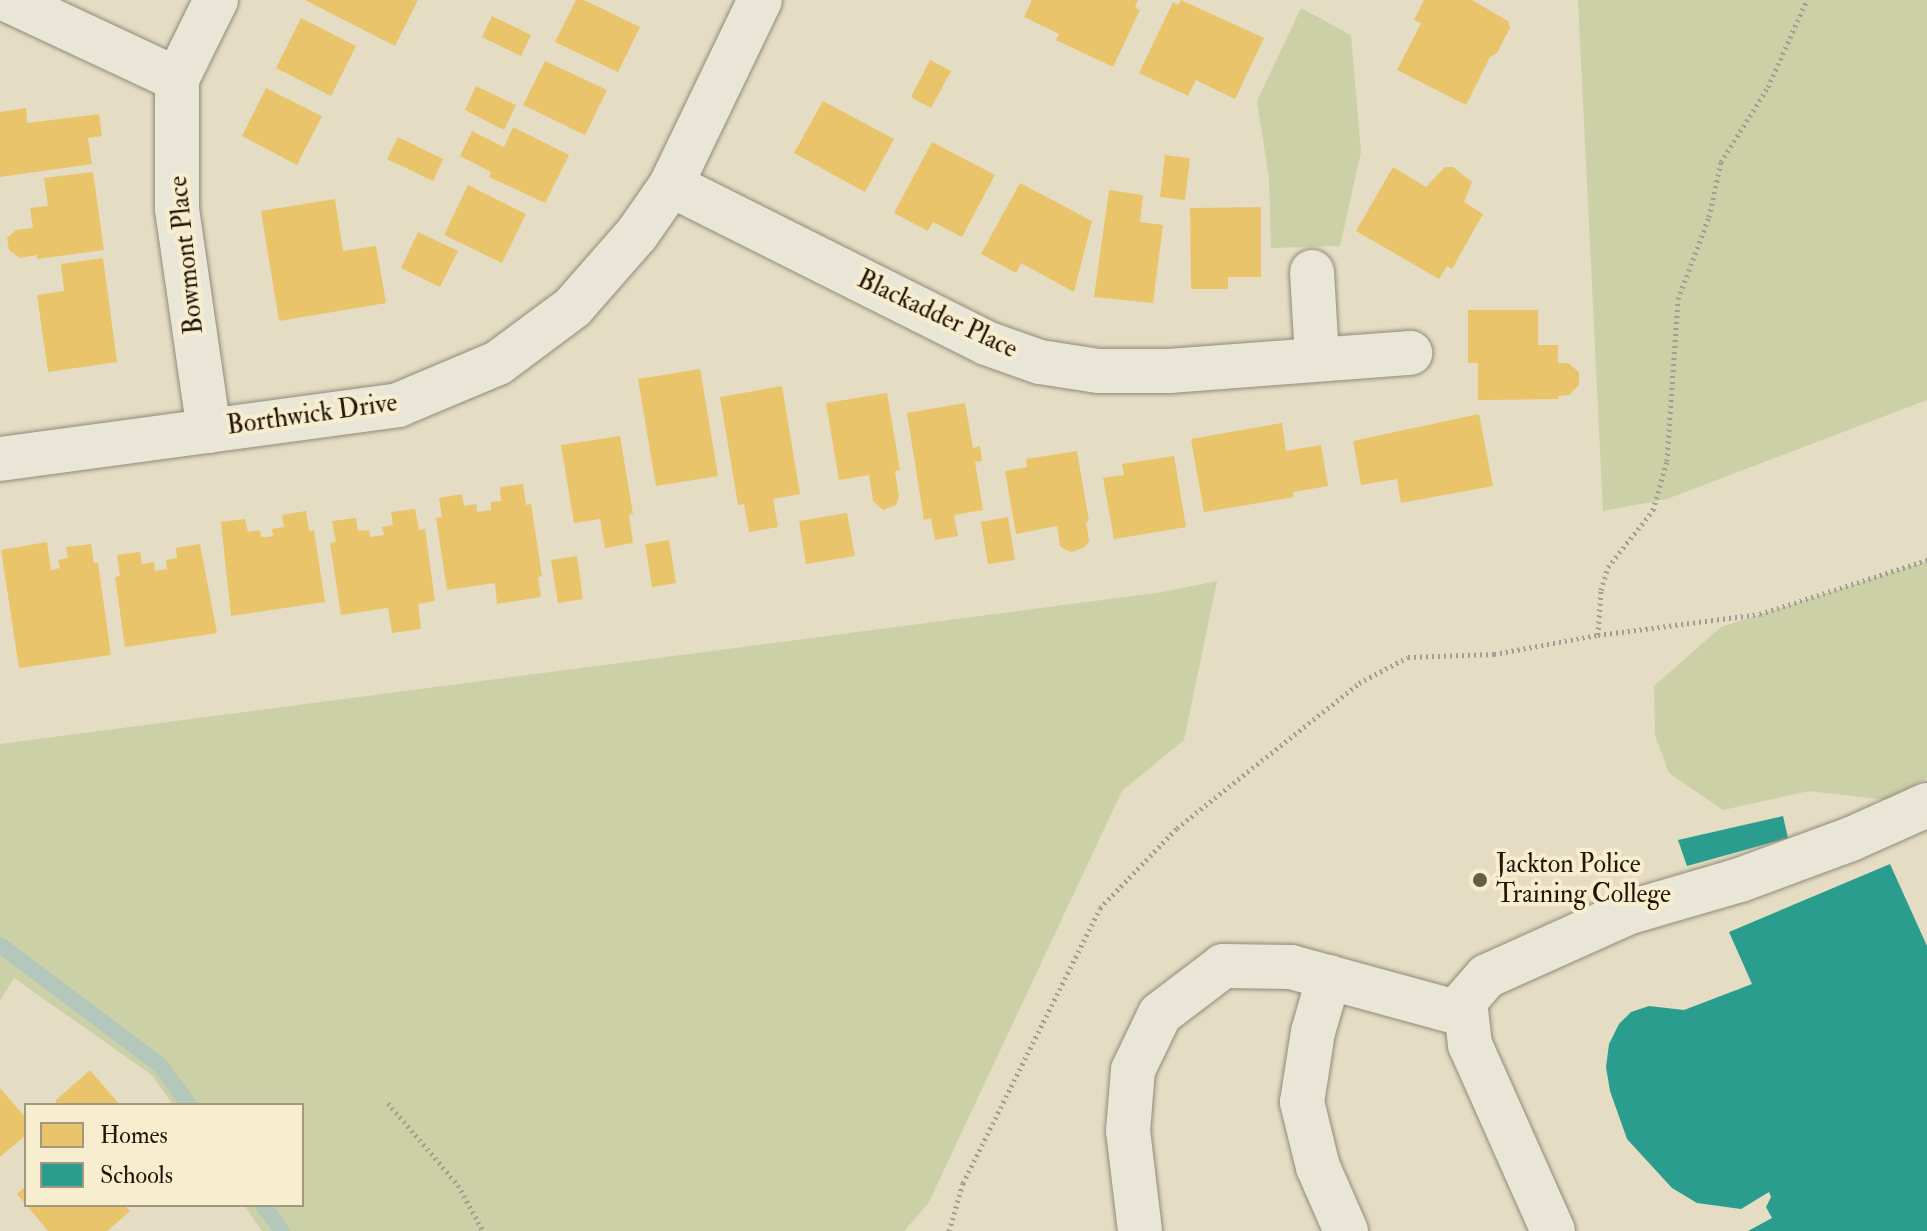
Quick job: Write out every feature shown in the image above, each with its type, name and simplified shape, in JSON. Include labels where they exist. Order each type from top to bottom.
[{"type":"street","points":[[8,0],[177,79]]},
{"type":"street","name":"Bowmont Place","points":[[209,431],[177,209],[177,79],[216,0]]},
{"type":"street","name":"Borthwick Drive","points":[[0,459],[398,405],[498,363],[573,307],[629,244],[671,185],[760,0]]},
{"type":"street","name":"Blackadder Place","points":[[671,185],[986,343],[1040,362],[1098,371],[1169,371],[1410,353]]},
{"type":"street","points":[[1312,272],[1317,358]]},
{"type":"street","points":[[1553,1231],[1470,1045],[1465,1001],[1487,976],[1627,913],[1740,880],[1851,839],[1927,805]]},
{"type":"street","points":[[1140,1231],[1128,1131],[1133,1070],[1160,1014],[1223,966],[1291,967],[1466,1015]]},
{"type":"street","points":[[1329,977],[1313,1032],[1302,1102],[1318,1167],[1346,1231]]},
{"type":"path","points":[[1598,635],[1601,590],[1608,567],[1653,510],[1667,461],[1675,389],[1678,299],[1709,217],[1721,162],[1768,87],[1807,0]]},
{"type":"path","points":[[949,1231],[963,1183],[1100,908],[1177,828],[1359,683],[1408,657],[1494,654],[1598,635],[1760,614],[1927,560]]},
{"type":"path","points":[[388,1103],[458,1185],[483,1231]]},
{"type":"green space","points":[[1578,0],[1927,0],[1927,400],[1667,499],[1603,511]]},
{"type":"green space","points":[[1301,8],[1351,35],[1361,152],[1340,246],[1271,248],[1269,179],[1257,101]]},
{"type":"green space","points":[[1927,561],[1927,778],[1887,800],[1809,791],[1723,810],[1669,773],[1655,736],[1654,686],[1721,627]]},
{"type":"green space","points":[[1217,581],[1184,740],[1122,791],[928,1204],[904,1231],[262,1231],[245,1207],[304,1207],[304,1103],[172,1103],[152,1075],[14,978],[0,1001],[0,744],[1163,592]]},
{"type":"building: Homes","points":[[305,0],[418,0],[395,46]]},
{"type":"building: Homes","points":[[576,0],[584,0],[640,27],[618,72],[555,42]]},
{"type":"building: Homes","points":[[1032,0],[1138,0],[1135,7],[1140,10],[1113,67],[1056,40],[1059,34],[1024,17]]},
{"type":"building: Homes","points":[[1181,0],[1264,38],[1235,99],[1196,80],[1188,96],[1139,73],[1173,2],[1178,5]]},
{"type":"building: Homes","points":[[1424,0],[1472,0],[1508,21],[1510,28],[1497,53],[1490,57],[1466,105],[1397,70],[1421,23],[1414,20]]},
{"type":"building: Homes","points":[[492,16],[531,35],[521,56],[482,37]]},
{"type":"building: Homes","points":[[301,18],[356,46],[331,96],[276,68]]},
{"type":"building: Homes","points":[[930,60],[951,71],[931,108],[911,97]]},
{"type":"building: Homes","points":[[545,61],[607,90],[585,135],[523,105]]},
{"type":"building: Homes","points":[[476,86],[516,105],[504,130],[465,110]]},
{"type":"building: Homes","points":[[266,88],[322,116],[297,165],[242,136]]},
{"type":"building: Homes","points":[[823,101],[894,139],[865,192],[794,153]]},
{"type":"building: Homes","points":[[26,108],[27,123],[99,114],[102,136],[88,138],[92,164],[0,177],[0,112]]},
{"type":"building: Homes","points":[[513,127],[569,155],[545,203],[489,177],[491,172],[460,156],[472,131],[504,147]]},
{"type":"building: Homes","points":[[398,137],[443,159],[433,181],[387,159]]},
{"type":"building: Homes","points":[[932,142],[995,175],[962,237],[933,222],[928,231],[894,213]]},
{"type":"building: Homes","points":[[1165,155],[1190,158],[1185,200],[1160,197]]},
{"type":"building: Homes","points":[[1393,167],[1426,187],[1445,167],[1453,167],[1472,182],[1464,202],[1483,214],[1452,269],[1447,266],[1439,279],[1356,231]]},
{"type":"building: Homes","points":[[93,172],[104,250],[37,259],[37,255],[20,258],[9,250],[7,238],[16,230],[33,228],[30,208],[48,206],[44,178]]},
{"type":"building: Homes","points":[[1020,183],[1092,221],[1074,292],[1021,263],[1016,273],[981,254]]},
{"type":"building: Homes","points":[[468,185],[526,214],[502,263],[444,235]]},
{"type":"building: Homes","points":[[1109,190],[1143,195],[1140,222],[1163,225],[1153,303],[1094,297]]},
{"type":"building: Homes","points":[[335,199],[343,251],[376,246],[386,303],[279,321],[261,211]]},
{"type":"building: Homes","points":[[1261,207],[1261,277],[1228,277],[1228,289],[1191,289],[1190,208]]},
{"type":"building: Homes","points":[[418,232],[458,251],[440,287],[401,268]]},
{"type":"building: Homes","points":[[103,258],[117,362],[48,372],[37,295],[64,291],[61,264]]},
{"type":"building: Homes","points":[[1468,310],[1538,310],[1538,345],[1558,345],[1558,363],[1568,363],[1579,372],[1579,385],[1569,395],[1558,396],[1559,399],[1478,400],[1478,363],[1468,363]]},
{"type":"building: Homes","points":[[700,369],[718,476],[656,486],[638,379]]},
{"type":"building: Homes","points":[[782,386],[800,494],[773,499],[778,527],[749,532],[744,504],[738,505],[720,397]]},
{"type":"building: Homes","points":[[887,393],[900,470],[895,471],[899,496],[896,505],[883,510],[873,501],[869,475],[839,480],[826,403]]},
{"type":"building: Homes","points":[[965,403],[973,448],[980,446],[982,461],[975,462],[983,510],[954,515],[958,536],[935,540],[931,518],[924,520],[907,413]]},
{"type":"building: Homes","points":[[1479,414],[1493,486],[1401,503],[1397,479],[1361,485],[1353,441]]},
{"type":"building: Homes","points":[[1282,423],[1286,451],[1321,445],[1328,486],[1293,492],[1294,497],[1204,512],[1191,439]]},
{"type":"building: Homes","points":[[620,436],[633,514],[629,515],[633,543],[605,548],[600,519],[574,523],[561,445]]},
{"type":"building: Homes","points":[[1077,451],[1089,521],[1086,522],[1089,541],[1085,547],[1072,552],[1060,546],[1057,526],[1016,534],[1005,471],[1027,467],[1026,459]]},
{"type":"building: Homes","points":[[1174,456],[1186,527],[1114,539],[1103,478],[1124,475],[1122,464]]},
{"type":"building: Homes","points":[[523,484],[526,505],[531,504],[542,576],[538,577],[541,597],[497,604],[495,583],[447,590],[436,518],[442,517],[439,498],[462,494],[464,506],[476,504],[477,512],[491,510],[491,502],[501,501],[500,487]]},
{"type":"building: Homes","points":[[415,509],[419,530],[425,529],[435,601],[418,604],[421,629],[392,633],[388,608],[341,615],[330,543],[336,542],[332,521],[356,518],[358,531],[369,530],[370,537],[384,535],[382,527],[393,525],[391,512]]},
{"type":"building: Homes","points":[[306,511],[309,531],[314,530],[325,602],[231,616],[221,522],[245,519],[248,532],[260,530],[261,537],[267,537],[273,536],[272,529],[284,527],[282,515]]},
{"type":"building: Homes","points":[[847,513],[855,556],[806,564],[799,521]]},
{"type":"building: Homes","points":[[1008,517],[1015,560],[988,564],[981,522]]},
{"type":"building: Homes","points":[[669,540],[676,583],[652,587],[645,544]]},
{"type":"building: Homes","points":[[47,542],[51,570],[60,568],[58,560],[68,558],[66,547],[91,544],[94,563],[98,563],[111,655],[19,668],[1,550]]},
{"type":"building: Homes","points":[[200,544],[217,633],[125,647],[115,577],[120,576],[117,555],[140,552],[142,564],[154,562],[155,571],[167,569],[166,560],[177,558],[176,548]]},
{"type":"building: Homes","points":[[577,556],[583,599],[558,603],[551,560]]},
{"type":"building: Homes","points":[[90,1070],[118,1103],[56,1103],[55,1101]]},
{"type":"building: Homes","points":[[0,1088],[24,1116],[24,1137],[0,1157]]},
{"type":"building: Homes","points":[[24,1188],[24,1203],[17,1194]]},
{"type":"building: Homes","points":[[28,1207],[126,1207],[130,1211],[107,1231],[48,1231]]},
{"type":"building: Schools","points":[[1783,816],[1788,838],[1687,866],[1678,840]]},
{"type":"building: Schools","name":"Jackton Police Training College","points":[[1890,864],[1927,946],[1927,1231],[1748,1231],[1772,1218],[1766,1207],[1771,1197],[1769,1192],[1741,1209],[1697,1203],[1672,1188],[1627,1139],[1610,1091],[1606,1067],[1609,1044],[1619,1024],[1631,1012],[1649,1006],[1684,1010],[1752,984],[1729,932]]},
{"type":"waterway","points":[[0,945],[160,1065],[188,1103]]},
{"type":"waterway","points":[[264,1207],[282,1231]]},
{"type":"place","name":"Jackton Police Training College","points":[[1480,880]]}]
